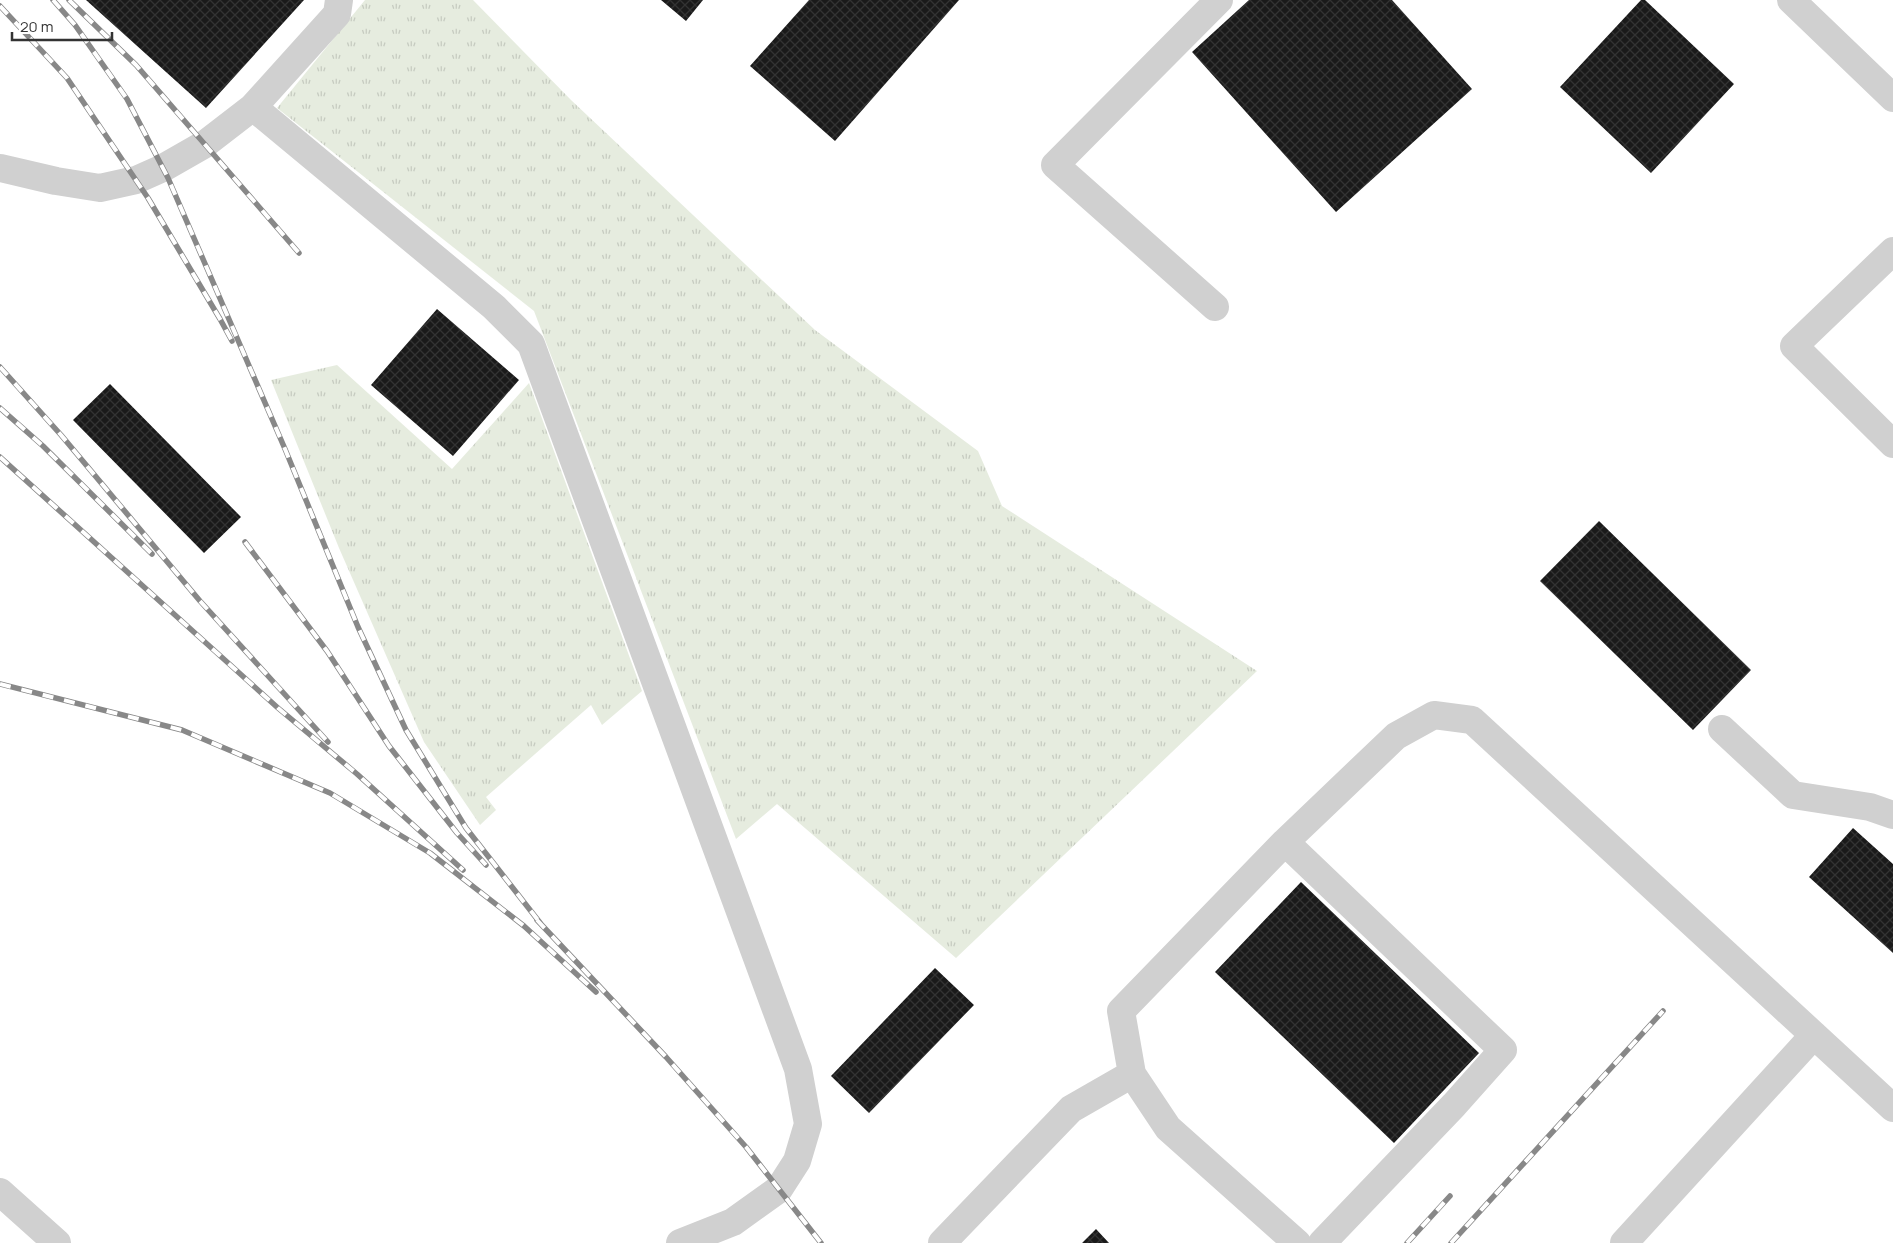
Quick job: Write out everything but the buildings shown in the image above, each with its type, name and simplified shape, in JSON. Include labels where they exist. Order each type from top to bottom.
[{"type":"street","points":[[0,168],[100,188],[136,180],[163,168],[205,144],[253,107],[337,14],[339,0]]},
{"type":"street","points":[[1215,307],[1055,165],[1218,0]]},
{"type":"street","points":[[1792,0],[1893,98]]},
{"type":"street","points":[[253,107],[494,307],[532,344],[798,1069],[808,1124],[797,1161],[779,1189],[733,1222],[680,1243]]},
{"type":"street","points":[[1893,251],[1794,346],[1893,444]]},
{"type":"street","points":[[1298,1243],[1168,1128],[1132,1074],[1121,1011],[1285,842],[1396,736],[1434,715],[1472,720],[1893,1108]]},
{"type":"street","points":[[1722,729],[1793,795],[1870,807],[1893,815]]},
{"type":"street","points":[[1285,842],[1503,1050],[1454,1105],[1322,1243]]},
{"type":"street","points":[[1624,1243],[1814,1035]]},
{"type":"street","points":[[942,1243],[1071,1109],[1132,1074]]},
{"type":"street","points":[[0,1192],[57,1243]]},
{"type":"green space","points":[[365,0],[473,0],[571,100],[815,330],[978,451],[1002,506],[1257,671],[956,958],[777,804],[736,839],[534,311],[277,108]]},
{"type":"green space","points":[[337,365],[452,469],[529,383],[642,691],[602,725],[591,705],[486,797],[496,810],[480,825],[424,742],[339,548],[271,380]]},
{"type":"railway","points":[[53,0],[75,25],[127,99],[168,178],[285,449],[358,627],[406,730],[466,828],[541,924]]},
{"type":"railway","points":[[69,0],[136,65],[299,253]]},
{"type":"railway","points":[[0,6],[67,78],[148,198],[232,341]]},
{"type":"railway","points":[[0,367],[61,435],[200,601],[328,742]]},
{"type":"railway","points":[[0,408],[43,446],[152,554]]},
{"type":"railway","points":[[0,457],[278,708],[357,774],[463,870]]},
{"type":"railway","points":[[245,542],[327,651],[389,746],[457,833],[486,865]]},
{"type":"railway","points":[[0,684],[182,730],[330,793],[430,853],[524,926],[596,992]]},
{"type":"railway","points":[[537,920],[666,1057],[746,1147],[821,1243]]},
{"type":"railway","points":[[1451,1243],[1663,1011]]},
{"type":"railway","points":[[1407,1243],[1450,1196]]}]
